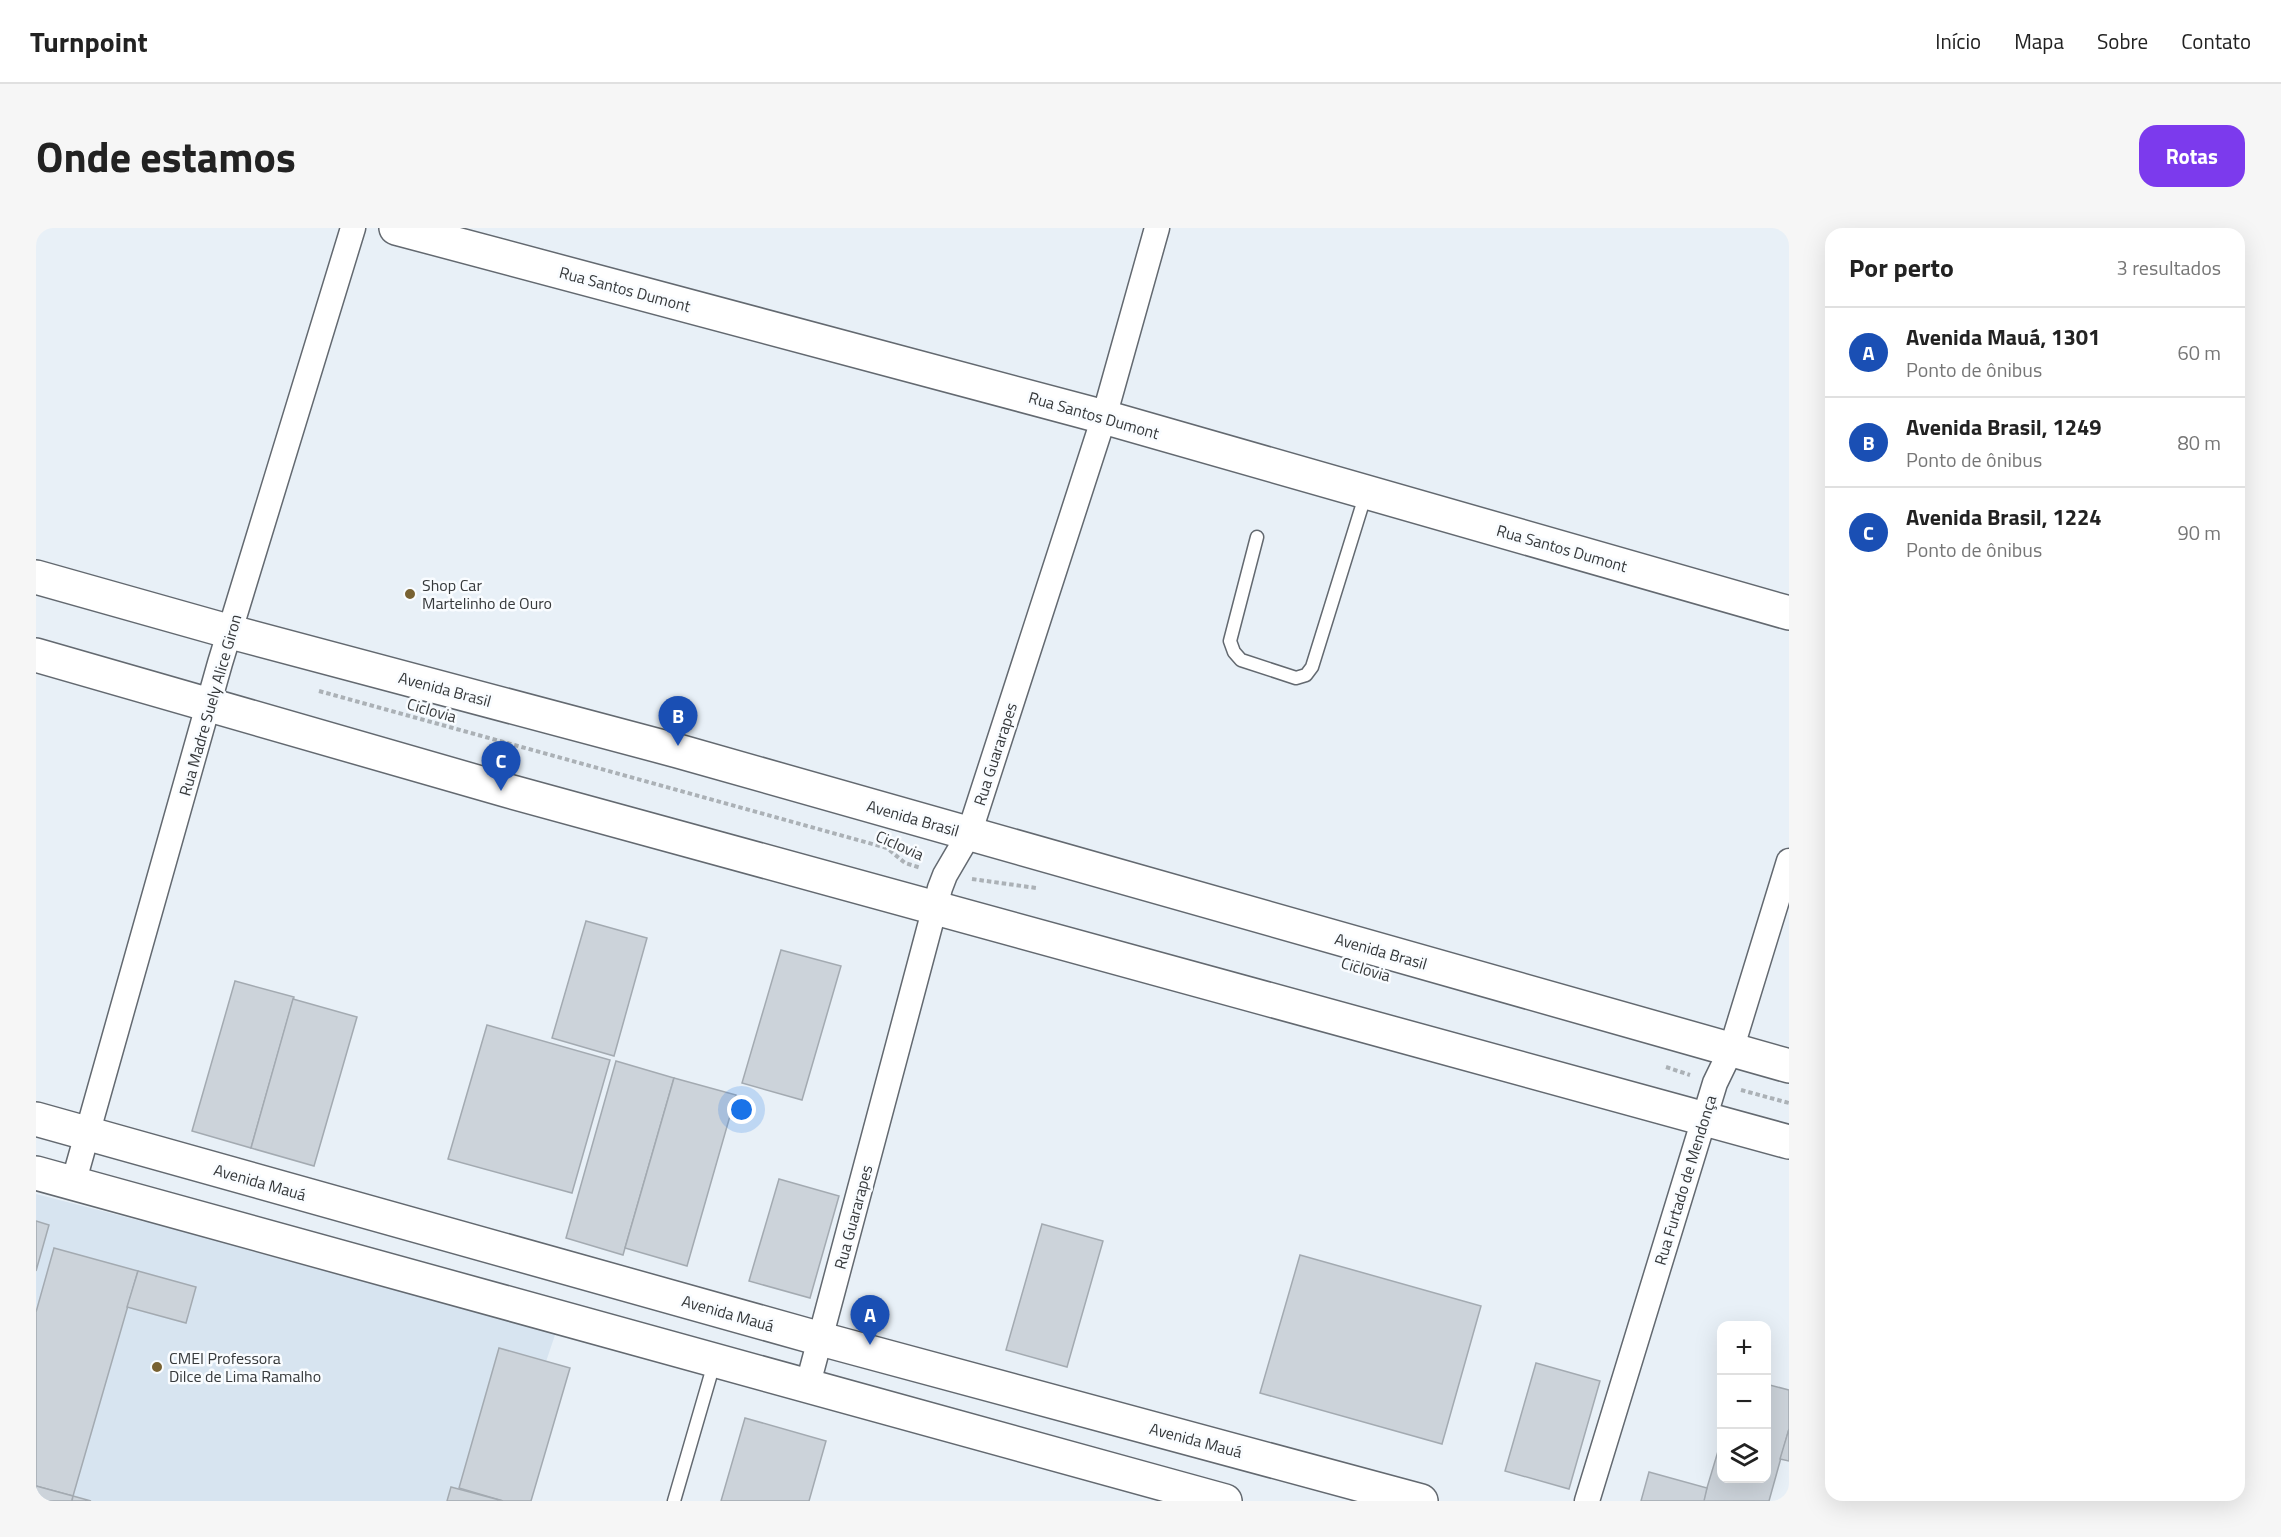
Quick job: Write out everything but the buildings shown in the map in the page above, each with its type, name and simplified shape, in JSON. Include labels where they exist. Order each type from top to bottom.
[{"type":"main road","name":"Rua Santos Dumont","points":[[396,228],[1104,417],[1789,613]]},
{"type":"main road","name":"Avenida Brasil","points":[[36,577],[231,632],[678,751],[1789,1066]]},
{"type":"main road","points":[[36,655],[505,790],[1789,1142]]},
{"type":"main road","name":"Avenida Mauá","points":[[36,1119],[821,1339],[1420,1501]]},
{"type":"main road","points":[[36,1173],[808,1384],[1225,1501]]},
{"type":"street","name":"Rua Madre Suely Alice Giron","points":[[73,1184],[231,632],[353,228]]},
{"type":"street","name":"Rua Guararapes","points":[[808,1384],[934,909],[945,875],[969,834],[1104,417],[1157,228]]},
{"type":"street","name":"Rua Furtado de Mendonça","points":[[1587,1501],[1715,1083],[1731,1050],[1789,861]]},
{"type":"lane","points":[[1257,537],[1230,641],[1234,652],[1241,660],[1296,678],[1306,675],[1312,667],[1366,491]]},
{"type":"lane","points":[[674,1501],[715,1359]]},
{"type":"path","name":"Ciclovia","points":[[312,689],[887,848],[905,863],[945,875],[1042,888]]},
{"type":"path","points":[[1663,1066],[1789,1103]]},
{"type":"shaded area","points":[[36,1194],[145,1222],[150,1205],[256,1233],[251,1251],[556,1332],[499,1501],[36,1501]]},
{"type":"place","name":"Shop Car Martelinho de Ouro","points":[[410,594]]},
{"type":"place","name":"Avenida Brasil, 1249","points":[[678,746]]},
{"type":"place","name":"Avenida Brasil, 1224","points":[[501,791]]},
{"type":"place","name":"Avenida Mauá, 1301","points":[[870,1345]]},
{"type":"place","name":"CMEI Professora Dilce de Lima Ramalho","points":[[157,1367]]}]
